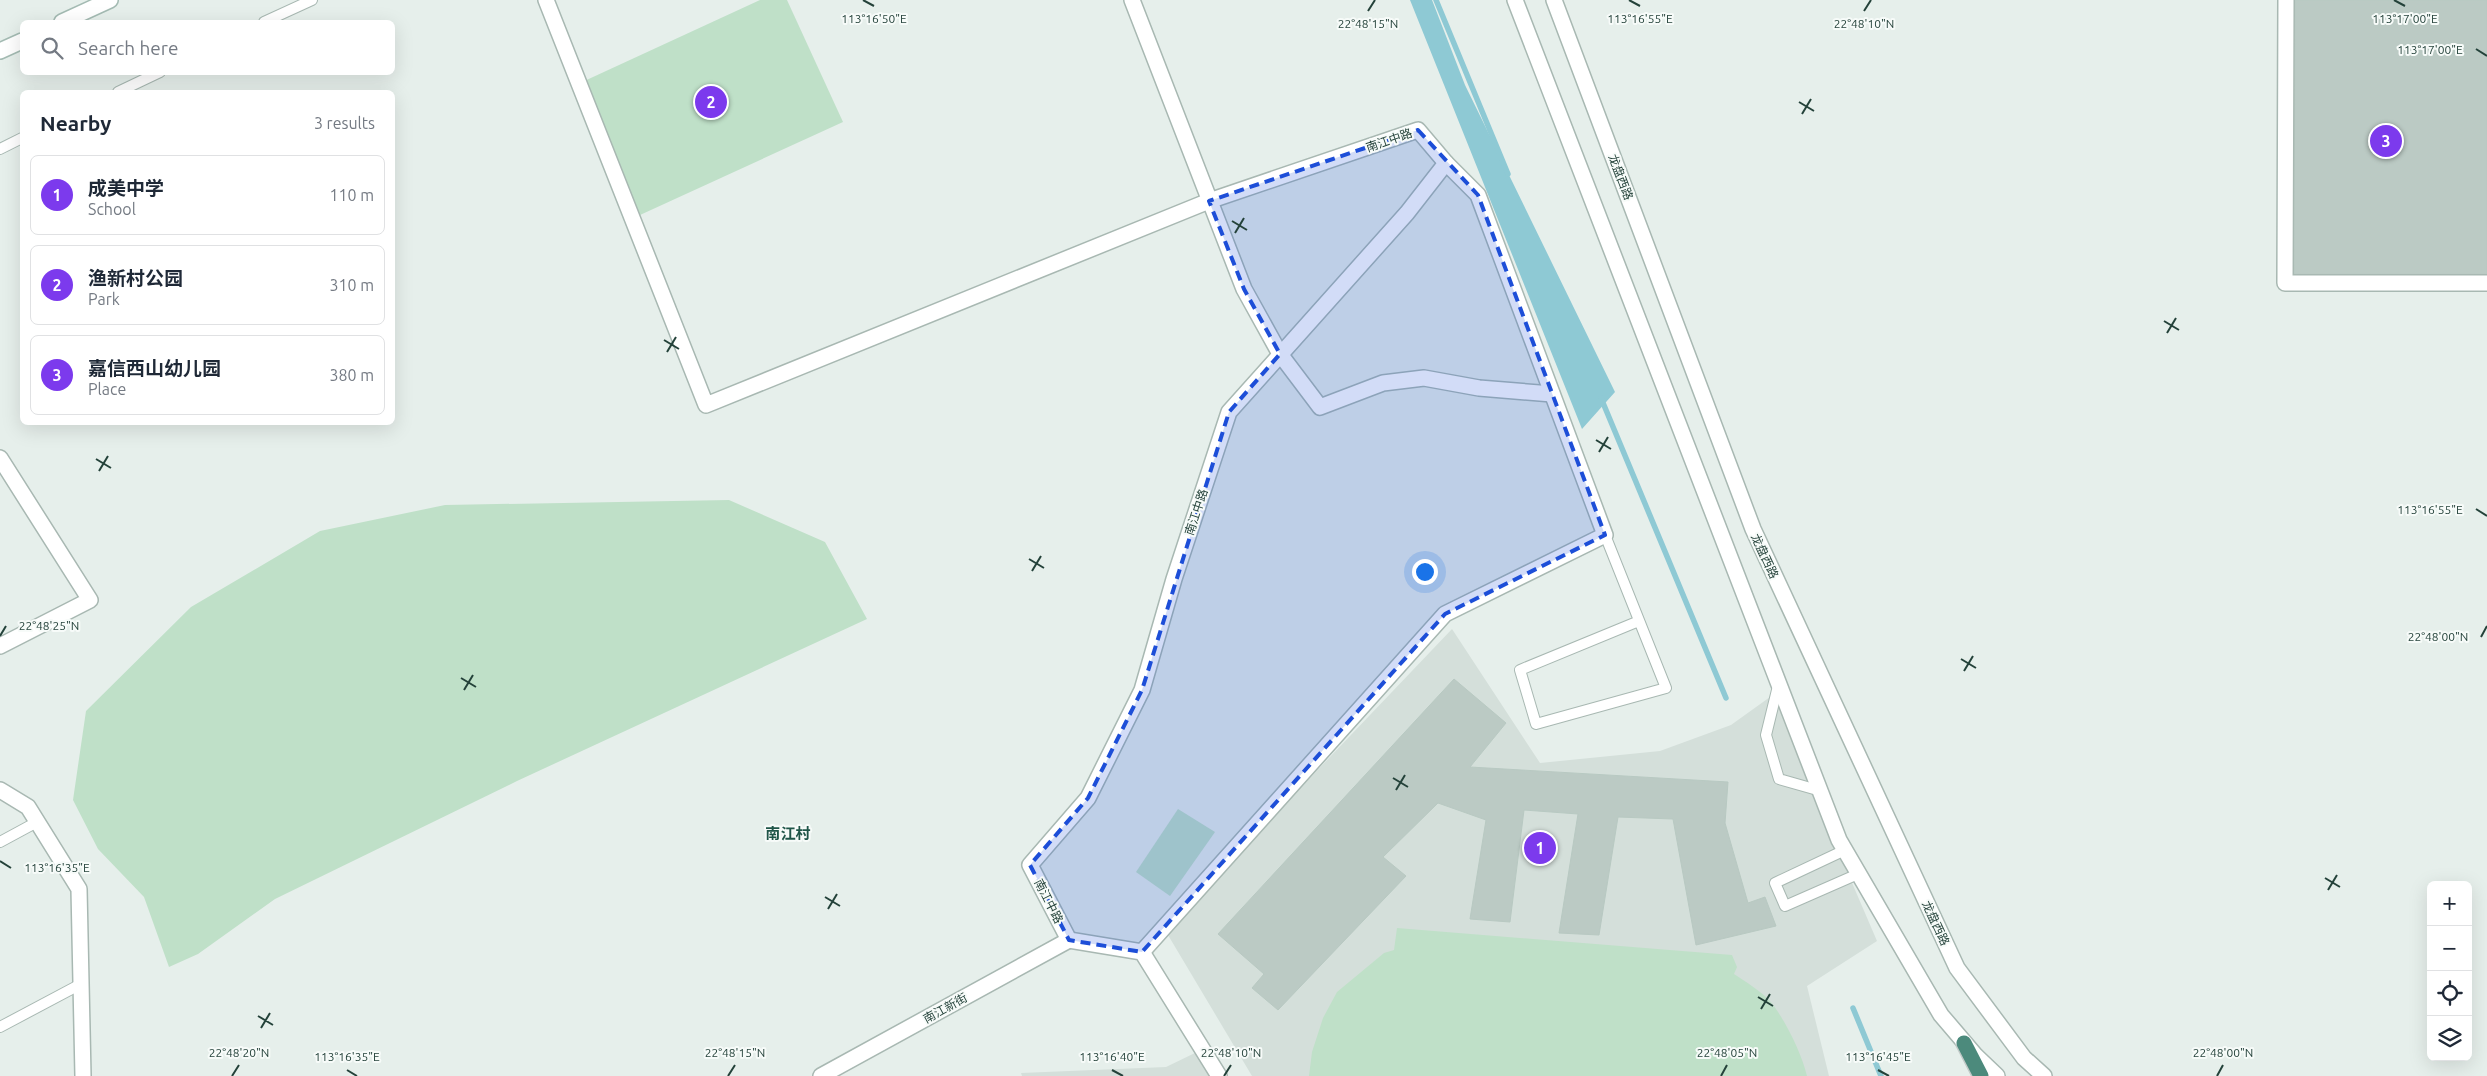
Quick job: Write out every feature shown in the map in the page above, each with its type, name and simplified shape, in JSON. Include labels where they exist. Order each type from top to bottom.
[{"type":"highway","points":[[1964,1043],[1981,1076]]},
{"type":"street","points":[[66,20],[110,0]]},
{"type":"street","points":[[546,0],[706,404],[1210,200]]},
{"type":"street","points":[[1132,0],[1244,289],[1280,354],[1320,407],[1383,383],[1424,378],[1479,388],[1552,394]]},
{"type":"street","points":[[1515,0],[1779,680],[1820,791],[1845,850],[1940,1015],[1964,1043],[1997,1076]]},
{"type":"street","name":"龙盘西路","points":[[1554,0],[1753,529],[1957,968],[2024,1058],[2044,1076]]},
{"type":"street","points":[[2286,0],[2285,283],[2487,283]]},
{"type":"street","points":[[0,51],[20,42]]},
{"type":"street","name":"南江中路","points":[[1069,940],[1030,865],[1088,798],[1142,690],[1174,580],[1229,412],[1407,213],[1446,163],[1418,130],[1210,200]]},
{"type":"street","points":[[1142,952],[1445,614],[1605,535],[1478,195],[1446,163]]},
{"type":"street","points":[[0,458],[90,600],[0,646]]},
{"type":"street","points":[[0,790],[28,807],[79,889],[83,1076]]},
{"type":"street","points":[[1069,940],[1142,952],[1219,1076]]},
{"type":"street","name":"南江新街","points":[[821,1076],[1069,940]]},
{"type":"lane","points":[[268,20],[312,0]]},
{"type":"lane","points":[[122,90],[154,75]]},
{"type":"lane","points":[[0,149],[20,139]]},
{"type":"lane","points":[[1605,535],[1666,688],[1536,724],[1520,670],[1639,621]]},
{"type":"lane","points":[[1779,680],[1766,735],[1779,778],[1820,791]]},
{"type":"lane","points":[[0,842],[37,822]]},
{"type":"lane","points":[[1845,850],[1775,883],[1785,906],[1858,874]]},
{"type":"lane","points":[[0,1027],[81,984]]},
{"type":"highlighted area","points":[[1418,130],[1478,195],[1605,535],[1445,614],[1142,952],[1069,940],[1030,865],[1088,798],[1142,690],[1229,412],[1280,354],[1244,289],[1209,201]]},
{"type":"shaded area","points":[[1452,629],[1540,763],[1660,751],[1731,725],[1777,692],[1816,799],[1877,941],[1807,986],[1829,1076],[1252,1076],[1165,930]]},
{"type":"shaded area","points":[[1197,1052],[1209,1076],[1022,1076],[1021,1073],[1166,1067]]},
{"type":"green space","points":[[760,0],[787,0],[843,122],[640,215],[580,83]]},
{"type":"green space","points":[[729,500],[825,542],[867,619],[517,781],[275,899],[198,954],[169,967],[144,897],[98,849],[73,800],[86,711],[191,607],[320,531],[445,505]]},
{"type":"green space","points":[[1178,809],[1215,832],[1170,896],[1136,872]]},
{"type":"green space","points":[[1397,928],[1732,955],[1737,967],[1734,974],[1765,996],[1781,1016],[1797,1047],[1807,1076],[1309,1076],[1312,1052],[1323,1018],[1337,992],[1384,953],[1394,950]]},
{"type":"water","points":[[1410,0],[1432,0],[1465,85],[1615,392],[1582,429]]},
{"type":"building","points":[[2295,0],[2487,0],[2487,274],[2294,274]]},
{"type":"building","points":[[1454,679],[1506,723],[1470,767],[1728,782],[1725,823],[1748,903],[1765,897],[1776,926],[1696,945],[1673,819],[1618,817],[1599,935],[1559,933],[1578,814],[1524,810],[1510,922],[1470,919],[1486,820],[1438,803],[1383,857],[1406,876],[1278,1010],[1252,988],[1264,974],[1218,934]]},
{"type":"waterway","points":[[1436,0],[1508,174]]},
{"type":"waterway","points":[[1601,398],[1726,698]]},
{"type":"waterway","points":[[1853,1008],[1881,1076]]},
{"type":"place","name":"渔新村公园","points":[[711,102]]},
{"type":"place","name":"嘉信西山幼儿园","points":[[2386,141]]},
{"type":"place","name":"成美中学","points":[[1540,848]]},
{"type":"district","name":"南江村","points":[[788,833]]}]
